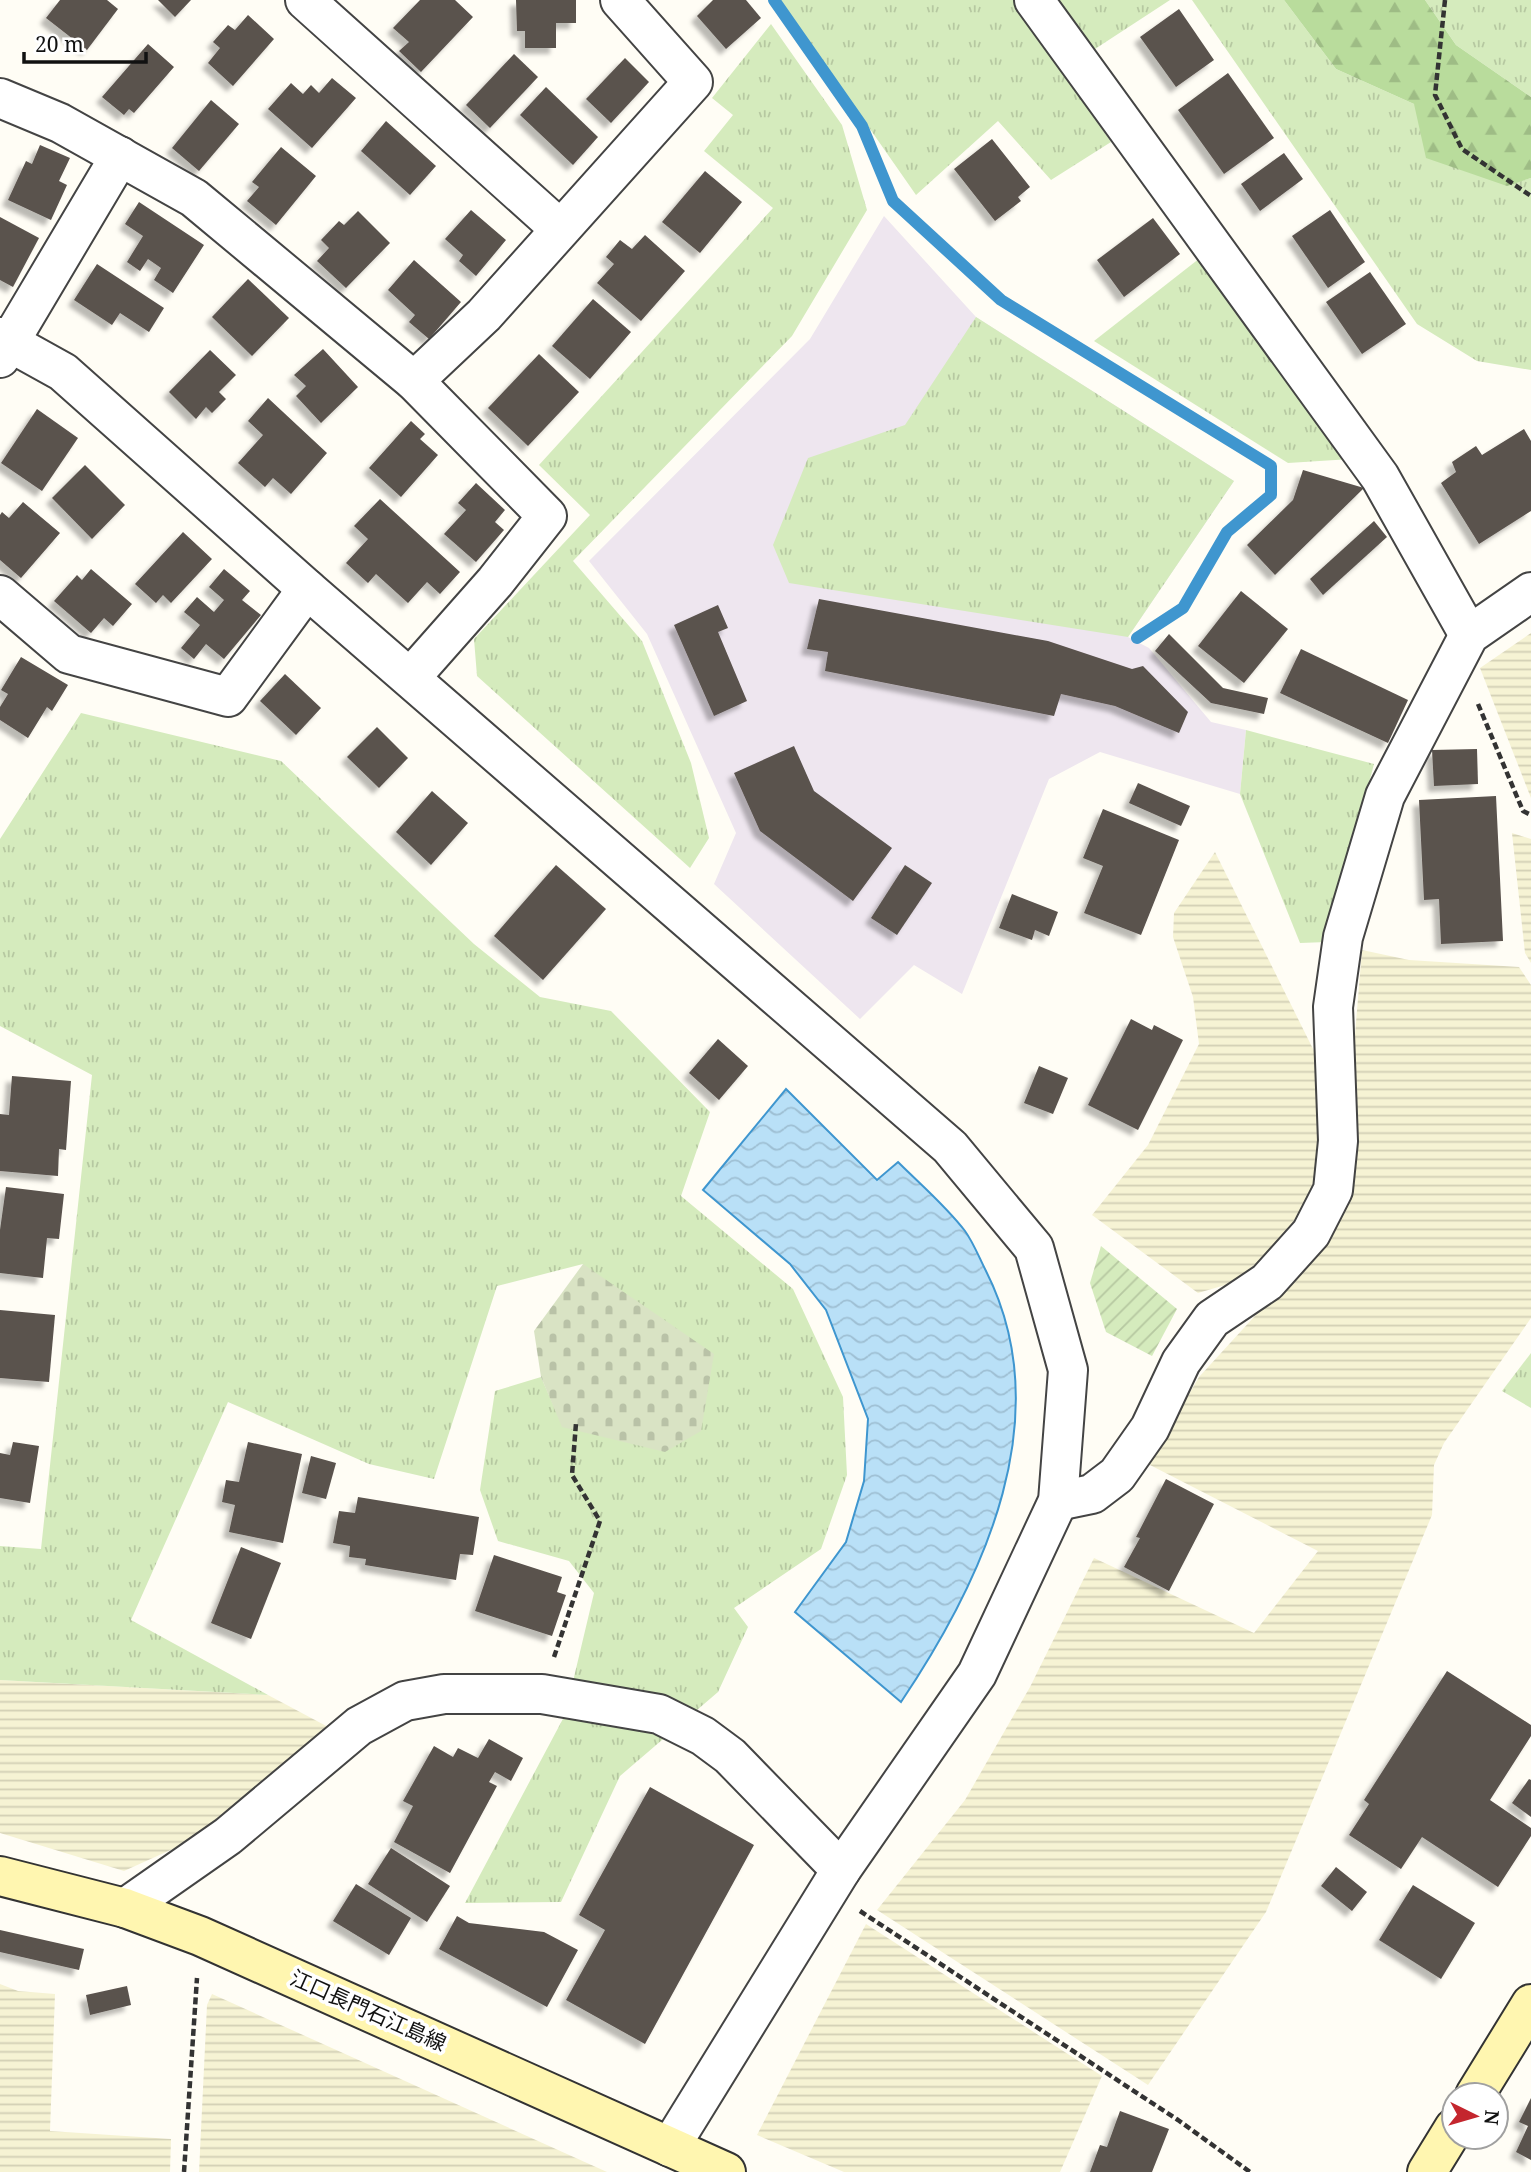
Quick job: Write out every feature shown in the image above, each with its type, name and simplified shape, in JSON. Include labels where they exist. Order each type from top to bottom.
[{"type":"main road","name":"江口長門石江島線","points":[[0,1876],[125,1908],[200,1936],[726,2172]]},
{"type":"main road","points":[[1484,2081],[1531,2004]]},
{"type":"main road","points":[[1427,2172],[1440,2151]]},
{"type":"street","points":[[305,0],[560,229]]},
{"type":"street","points":[[414,381],[484,315],[693,82],[620,0]]},
{"type":"street","points":[[1034,0],[1380,477],[1469,635]]},
{"type":"street","points":[[0,98],[60,123],[194,198],[414,381],[547,516],[495,582],[411,677]]},
{"type":"street","points":[[120,156],[3,346],[63,372],[307,589],[950,1147],[1034,1248],[1068,1370],[1058,1501],[977,1674],[841,1870],[670,2147]]},
{"type":"street","points":[[0,596],[69,654],[228,697],[307,589]]},
{"type":"street","points":[[1058,1501],[1092,1494],[1117,1475],[1150,1428],[1181,1362],[1212,1319],[1267,1282],[1311,1233],[1333,1190],[1338,1141],[1333,1007],[1343,937],[1385,796],[1469,635],[1531,592]]},
{"type":"street","points":[[125,1908],[228,1836],[359,1726],[405,1701],[444,1694],[542,1694],[659,1714],[703,1735],[730,1756],[841,1870]]},
{"type":"path","points":[[1445,0],[1435,95],[1462,149],[1531,196]]},
{"type":"path","points":[[1442,684],[1474,694],[1523,811],[1531,815]]},
{"type":"path","points":[[542,1694],[600,1521],[572,1475],[576,1423]]},
{"type":"path","points":[[841,1870],[855,1908],[1178,2120],[1250,2172]]},
{"type":"path","points":[[184,2172],[200,1936]]},
{"type":"shaded area","points":[[884,216],[976,317],[1234,481],[1128,637],[1149,648],[1211,722],[1246,730],[1240,794],[1100,752],[1049,779],[962,994],[914,965],[860,1019],[714,884],[736,833],[647,634],[589,561],[810,339]]},
{"type":"shaded area","points":[[1531,633],[1531,798],[1480,668]]},
{"type":"shaded area","points":[[1512,833],[1531,839],[1531,963],[1525,953]]},
{"type":"shaded area","points":[[1215,852],[1321,1065],[1322,1123],[1314,1187],[1280,1244],[1232,1283],[1198,1293],[1092,1215],[1148,1145],[1199,1044],[1193,997],[1173,937],[1174,913]]},
{"type":"shaded area","points":[[1362,950],[1409,960],[1519,967],[1531,985],[1531,1318],[1444,1443],[1434,1465],[1432,1515],[1266,1912],[1148,2085],[877,1910],[965,1800],[1030,1687],[1094,1558],[1254,1633],[1318,1551],[1148,1464],[1199,1377],[1308,1258],[1351,1083]]},
{"type":"shaded area","points":[[0,1680],[268,1695],[330,1728],[186,1843],[124,1871],[0,1833]]},
{"type":"shaded area","points":[[866,1924],[1102,2076],[1060,2172],[844,2172],[757,2135]]},
{"type":"shaded area","points":[[0,1984],[18,1991],[55,1994],[50,2131],[171,2139],[170,2172],[0,2172]]},
{"type":"shaded area","points":[[212,1994],[607,2172],[199,2172],[207,2005]]},
{"type":"green space","points":[[780,0],[1014,0],[1111,142],[1051,180],[998,121],[916,195]]},
{"type":"green space","points":[[1058,0],[1170,0],[1095,49]]},
{"type":"green space","points":[[1192,0],[1284,0],[1336,69],[1414,104],[1507,185],[1531,178],[1531,370],[1477,361],[1417,324]]},
{"type":"green space","points":[[1284,0],[1425,0],[1456,45],[1531,97],[1531,178],[1507,186],[1426,158],[1414,104],[1336,69]]},
{"type":"green space","points":[[1425,0],[1531,0],[1531,97],[1456,45]]},
{"type":"green space","points":[[771,24],[842,125],[867,210],[792,336],[573,561],[642,641],[691,763],[709,838],[690,868],[477,676],[474,639],[590,515],[539,465],[773,208],[704,151],[733,115],[712,98]]},
{"type":"green space","points":[[1200,258],[1351,459],[1288,463],[1094,341]]},
{"type":"green space","points":[[976,317],[1234,481],[1128,637],[789,583],[773,545],[808,458],[905,425]]},
{"type":"green space","points":[[81,713],[281,761],[474,944],[540,997],[611,1011],[710,1112],[681,1196],[793,1289],[843,1397],[847,1475],[821,1549],[734,1608],[748,1627],[718,1692],[620,1776],[561,1902],[465,1903],[565,1715],[594,1593],[569,1561],[498,1541],[480,1490],[495,1391],[541,1377],[563,1427],[583,1264],[497,1286],[434,1479],[369,1464],[228,1402],[131,1620],[268,1695],[0,1680],[0,1546],[41,1549],[92,1075],[0,1026],[0,839]]},
{"type":"green space","points":[[1246,730],[1374,764],[1327,942],[1300,943],[1240,794]]},
{"type":"green space","points":[[1101,1246],[1177,1309],[1152,1356],[1106,1332],[1090,1283]]},
{"type":"green space","points":[[583,1264],[714,1354],[701,1431],[665,1452],[562,1427],[541,1377],[534,1331]]},
{"type":"green space","points":[[1531,1353],[1531,1408],[1502,1391]]},
{"type":"water","points":[[786,1089],[877,1180],[898,1162],[950,1213],[973,1245],[1006,1324],[1015,1381],[1014,1437],[1003,1493],[984,1549],[960,1602],[901,1702],[795,1612],[846,1542],[864,1481],[868,1419],[826,1310],[790,1264],[703,1190]]},
{"type":"building","points":[[60,0],[107,0],[118,9],[87,50],[46,18]]},
{"type":"building","points":[[158,0],[191,0],[175,17]]},
{"type":"building","points":[[420,0],[455,0],[473,17],[421,72],[399,51],[409,42],[393,28]]},
{"type":"building","points":[[516,0],[576,0],[576,23],[556,23],[556,48],[525,48],[525,31],[517,31]]},
{"type":"building","points":[[713,0],[746,0],[761,18],[726,49],[697,16]]},
{"type":"building","points":[[1179,9],[1214,60],[1176,87],[1140,37]]},
{"type":"building","points":[[248,15],[274,39],[233,86],[208,63],[220,48],[213,42],[228,25],[235,30]]},
{"type":"building","points":[[148,44],[174,67],[134,113],[129,109],[124,115],[102,97]]},
{"type":"building","points":[[514,54],[538,77],[490,128],[466,105]]},
{"type":"building","points":[[625,58],[649,82],[611,123],[586,99]]},
{"type":"building","points":[[1228,73],[1274,138],[1224,174],[1178,110]]},
{"type":"building","points":[[332,78],[356,98],[312,148],[268,109],[291,83],[303,94],[311,85],[319,93]]},
{"type":"building","points":[[546,87],[598,137],[573,165],[520,115]]},
{"type":"building","points":[[211,100],[239,124],[199,171],[172,148]]},
{"type":"building","points":[[386,121],[436,166],[410,195],[361,151]]},
{"type":"building","points":[[992,139],[1030,187],[1018,197],[1021,201],[995,221],[954,169]]},
{"type":"building","points":[[40,145],[70,158],[59,181],[67,185],[51,220],[8,200],[26,161],[32,164]]},
{"type":"building","points":[[281,147],[316,176],[276,225],[247,201],[259,187],[252,182]]},
{"type":"building","points":[[1284,153],[1303,179],[1260,211],[1241,184]]},
{"type":"building","points":[[705,171],[742,202],[700,253],[662,222]]},
{"type":"building","points":[[139,202],[204,245],[173,293],[154,280],[161,268],[148,259],[140,271],[127,262],[143,236],[125,224]]},
{"type":"building","points":[[471,210],[506,240],[476,276],[459,261],[463,255],[445,239]]},
{"type":"building","points":[[1330,210],[1365,262],[1328,288],[1292,236]]},
{"type":"building","points":[[358,211],[390,243],[346,288],[317,261],[329,248],[321,240],[339,221],[344,225]]},
{"type":"building","points":[[0,217],[39,238],[13,287],[0,280]]},
{"type":"building","points":[[1153,218],[1180,254],[1124,297],[1097,260]]},
{"type":"building","points":[[645,235],[685,271],[641,321],[597,283],[614,264],[606,257],[620,240],[632,249]]},
{"type":"building","points":[[414,260],[461,302],[429,339],[409,322],[415,315],[388,290]]},
{"type":"building","points":[[97,264],[164,308],[149,332],[120,313],[112,325],[74,300]]},
{"type":"building","points":[[1370,272],[1406,324],[1362,354],[1326,302]]},
{"type":"building","points":[[248,279],[289,318],[252,356],[212,317]]},
{"type":"building","points":[[593,299],[631,332],[590,379],[552,346]]},
{"type":"building","points":[[323,349],[358,387],[321,423],[296,396],[306,386],[294,375]]},
{"type":"building","points":[[210,350],[236,375],[219,392],[226,399],[212,413],[206,407],[196,419],[169,392]]},
{"type":"building","points":[[539,354],[579,392],[528,446],[488,408]]},
{"type":"building","points":[[268,398],[327,453],[291,494],[273,478],[265,487],[238,463],[263,435],[248,421]]},
{"type":"building","points":[[37,409],[78,438],[42,491],[1,463]]},
{"type":"building","points":[[411,421],[425,434],[420,439],[438,455],[401,497],[369,468]]},
{"type":"building","points":[[1524,429],[1531,441],[1531,511],[1479,544],[1441,483],[1456,472],[1452,462],[1476,446],[1482,455]]},
{"type":"building","points":[[85,465],[125,505],[92,539],[52,498]]},
{"type":"building","points":[[1303,470],[1364,488],[1275,575],[1247,545],[1293,500]]},
{"type":"building","points":[[476,483],[505,510],[495,522],[504,530],[476,562],[444,534],[466,510],[458,503]]},
{"type":"building","points":[[380,499],[460,572],[440,594],[427,582],[408,603],[376,574],[368,583],[346,563],[368,539],[354,526]]},
{"type":"building","points":[[23,502],[60,533],[21,578],[0,560],[0,515],[2,512],[9,518]]},
{"type":"building","points":[[1374,521],[1387,537],[1323,595],[1310,579]]},
{"type":"building","points":[[183,532],[212,559],[171,603],[163,595],[156,603],[135,584]]},
{"type":"building","points":[[91,569],[132,604],[113,626],[104,618],[91,633],[54,601],[77,575],[82,580]]},
{"type":"building","points":[[224,569],[250,591],[242,600],[261,615],[224,659],[206,644],[194,659],[181,648],[200,625],[184,612],[197,597],[214,612],[224,600],[209,587]]},
{"type":"building","points":[[1241,591],[1288,629],[1244,683],[1198,646]]},
{"type":"building","points":[[819,599],[1048,641],[1132,669],[1143,666],[1188,712],[1179,733],[1115,706],[1061,694],[1054,716],[825,671],[828,652],[807,649]]},
{"type":"building","points":[[718,605],[728,628],[718,632],[747,701],[714,716],[674,625]]},
{"type":"building","points":[[1169,634],[1223,688],[1268,698],[1264,714],[1211,703],[1155,651]]},
{"type":"building","points":[[1301,649],[1408,700],[1388,743],[1280,693]]},
{"type":"building","points":[[21,657],[68,685],[52,711],[47,707],[28,738],[0,720],[0,707],[8,694],[1,690]]},
{"type":"building","points":[[285,674],[321,708],[296,735],[260,701]]},
{"type":"building","points":[[377,727],[408,758],[379,788],[347,757]]},
{"type":"building","points":[[794,746],[814,791],[892,848],[853,901],[760,831],[734,773]]},
{"type":"building","points":[[1477,749],[1478,784],[1434,786],[1432,750]]},
{"type":"building","points":[[1138,783],[1190,806],[1181,826],[1129,803]]},
{"type":"building","points":[[432,791],[468,823],[431,865],[396,832]]},
{"type":"building","points":[[1496,796],[1503,941],[1441,944],[1439,899],[1424,900],[1419,800]]},
{"type":"building","points":[[1103,809],[1179,840],[1141,935],[1084,913],[1103,866],[1083,858]]},
{"type":"building","points":[[556,865],[606,909],[543,980],[494,936]]},
{"type":"building","points":[[905,865],[932,883],[897,935],[871,918]]},
{"type":"building","points":[[1012,894],[1058,912],[1049,936],[1035,930],[1032,940],[999,928]]},
{"type":"building","points":[[1131,1019],[1152,1030],[1154,1025],[1183,1040],[1138,1130],[1088,1105]]},
{"type":"building","points":[[718,1039],[748,1066],[719,1100],[689,1073]]},
{"type":"building","points":[[1039,1066],[1068,1078],[1053,1114],[1024,1103]]},
{"type":"building","points":[[12,1076],[71,1081],[66,1150],[59,1149],[58,1176],[0,1171],[0,1114],[9,1115]]},
{"type":"building","points":[[6,1187],[64,1194],[59,1239],[47,1238],[43,1278],[0,1273],[0,1230]]},
{"type":"building","points":[[0,1310],[55,1315],[49,1382],[0,1378]]},
{"type":"building","points":[[13,1442],[39,1446],[30,1503],[0,1498],[0,1453],[10,1455]]},
{"type":"building","points":[[248,1442],[302,1454],[283,1543],[229,1532],[235,1505],[222,1502],[226,1480],[239,1482]]},
{"type":"building","points":[[311,1456],[336,1463],[326,1499],[302,1493]]},
{"type":"building","points":[[1166,1479],[1214,1504],[1169,1591],[1124,1567]]},
{"type":"building","points":[[358,1497],[479,1517],[473,1555],[460,1554],[456,1580],[365,1565],[366,1559],[349,1557],[350,1546],[333,1543],[339,1511],[355,1513]]},
{"type":"building","points":[[241,1547],[281,1563],[251,1639],[211,1623]]},
{"type":"building","points":[[494,1555],[562,1577],[557,1592],[566,1595],[552,1636],[475,1611]]},
{"type":"building","points":[[1447,1671],[1531,1725],[1531,1736],[1490,1800],[1531,1828],[1531,1836],[1498,1887],[1422,1837],[1401,1869],[1349,1835],[1369,1804],[1364,1800]]},
{"type":"building","points":[[489,1739],[523,1758],[511,1781],[495,1772],[489,1782],[497,1786],[450,1873],[394,1842],[413,1806],[403,1801],[434,1746],[453,1757],[458,1748],[478,1758]]},
{"type":"building","points":[[1529,1779],[1531,1780],[1531,1817],[1512,1803]]},
{"type":"building","points":[[650,1787],[754,1845],[645,2044],[566,2000],[605,1930],[579,1915]]},
{"type":"building","points":[[391,1848],[450,1886],[427,1922],[368,1884]]},
{"type":"building","points":[[1336,1867],[1367,1892],[1352,1911],[1321,1886]]},
{"type":"building","points":[[356,1884],[411,1918],[389,1955],[333,1921]]},
{"type":"building","points":[[1413,1885],[1475,1923],[1441,1979],[1379,1940]]},
{"type":"building","points":[[457,1916],[469,1923],[544,1932],[578,1950],[547,2007],[439,1949]]},
{"type":"building","points":[[0,1930],[84,1949],[79,1970],[0,1952]]},
{"type":"building","points":[[127,1986],[131,2005],[90,2015],[86,1995]]},
{"type":"building","points":[[1531,2098],[1531,2160],[1516,2152],[1528,2126],[1519,2122]]},
{"type":"building","points":[[1120,2111],[1169,2129],[1152,2172],[1090,2172],[1100,2145],[1107,2147]]},
{"type":"waterway","points":[[774,0],[862,126],[893,201],[1001,300],[1271,466],[1271,495],[1227,532],[1183,608],[1137,638]]}]
